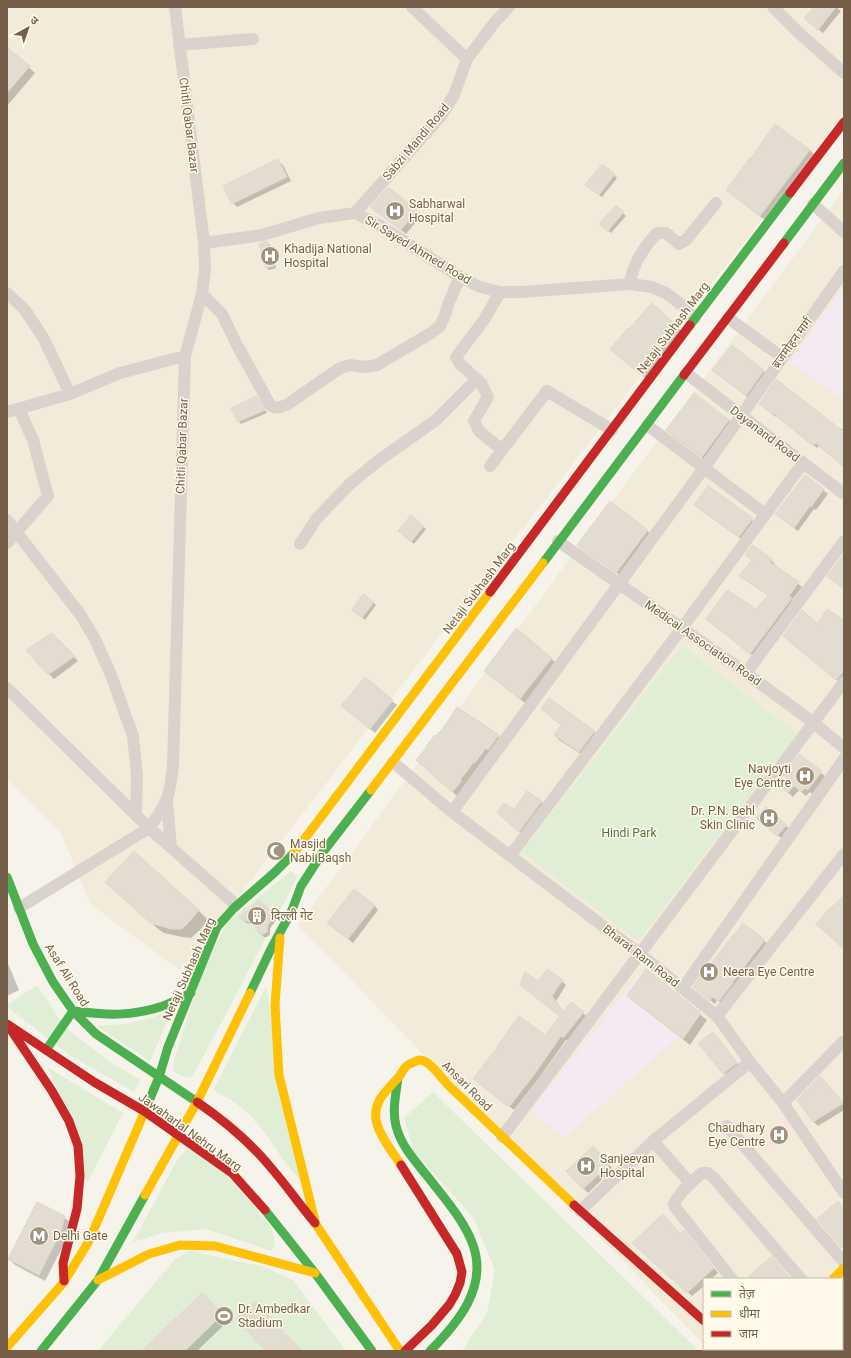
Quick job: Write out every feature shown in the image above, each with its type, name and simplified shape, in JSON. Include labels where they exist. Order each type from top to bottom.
[{"type":"main road","name":"Netaji Subhash Marg","points":[[7,1347],[64,1282],[89,1241],[159,1077],[168,1047],[191,993],[196,977],[224,918],[236,905],[282,867],[293,855],[695,318],[844,122]]},
{"type":"main road","points":[[41,1351],[98,1280],[197,1102],[270,951],[292,910],[301,886],[323,852],[393,762],[844,163]]},
{"type":"main road","name":"Asaf Ali Road","points":[[7,877],[33,944],[53,982],[72,1011],[96,1034],[197,1102]]},
{"type":"main road","points":[[281,932],[275,1005],[279,1075],[311,1201],[315,1223]]},
{"type":"main road","points":[[46,1050],[72,1011],[103,1016],[134,1014],[164,1006],[191,993]]},
{"type":"main road","points":[[7,1024],[52,1091],[68,1121],[78,1146],[80,1176],[77,1209],[63,1263],[64,1282]]},
{"type":"main road","name":"Jawaharlal Nehru Marg","points":[[7,1024],[94,1082],[144,1111],[232,1173],[258,1202],[316,1273],[372,1351]]},
{"type":"main road","name":"Ansari Road","points":[[405,1351],[448,1307],[458,1289],[462,1272],[461,1264],[453,1248],[396,1158],[377,1124],[376,1113],[378,1103],[384,1092],[398,1078],[402,1070],[408,1064],[420,1060],[428,1063],[447,1084],[580,1211],[703,1320]]},
{"type":"main road","points":[[398,1078],[394,1103],[394,1117],[402,1142],[450,1205],[464,1226],[474,1246],[478,1260],[477,1278],[468,1306],[450,1330],[430,1351]]},
{"type":"main road","name":"Jawaharlal Nehru Marg","points":[[197,1102],[243,1138],[259,1154],[315,1223],[400,1351]]},
{"type":"main road","points":[[98,1280],[149,1254],[180,1245],[215,1246],[251,1254],[316,1273]]},
{"type":"main road","points":[[834,1278],[844,1268]]},
{"type":"street","name":"Chitli Qabar Bazar","points":[[19,908],[149,828],[162,811],[170,788],[173,765],[185,356],[202,294],[205,269],[204,243],[175,7]]},
{"type":"street","points":[[412,7],[467,59]]},
{"type":"street","name":"Sabzi Mandi Road","points":[[356,213],[441,116],[454,95],[467,59],[495,22],[509,7]]},
{"type":"street","points":[[773,7],[798,32],[844,73]]},
{"type":"street","points":[[179,45],[253,39]]},
{"type":"street","points":[[630,284],[631,272],[649,242],[657,233],[666,234],[679,244],[686,240],[716,203]]},
{"type":"street","points":[[813,204],[844,232]]},
{"type":"street","name":"Sir Sayed Ahmed Road","points":[[204,243],[262,236],[319,218],[356,213],[379,225],[460,277],[480,287],[500,292],[522,292],[630,284],[652,287],[666,293],[683,306],[695,318]]},
{"type":"street","name":"ब्रजमोहन मार्ग","points":[[452,812],[704,468],[844,271]]},
{"type":"street","points":[[202,294],[222,314],[270,405],[274,408],[280,408],[340,368],[350,365],[366,367],[377,365],[431,333],[440,326],[460,277]]},
{"type":"street","points":[[500,292],[484,320],[456,357],[460,364],[481,383],[488,397],[474,421],[479,431],[502,450]]},
{"type":"street","points":[[7,293],[24,310],[44,339],[70,394]]},
{"type":"street","points":[[728,318],[782,357]]},
{"type":"street","points":[[7,412],[70,394],[120,373],[185,356]]},
{"type":"street","name":"Dayanand Road","points":[[686,374],[844,494]]},
{"type":"street","points":[[300,544],[317,518],[350,484],[378,461],[436,420],[477,379]]},
{"type":"street","points":[[490,466],[547,391],[612,430]]},
{"type":"street","points":[[7,543],[48,496],[34,440],[20,409]]},
{"type":"street","points":[[647,425],[765,514]]},
{"type":"street","points":[[510,856],[682,628],[803,463]]},
{"type":"street","points":[[7,520],[80,614],[95,639],[111,675],[133,736],[137,776],[136,814]]},
{"type":"street","name":"Medical Association Road","points":[[558,541],[746,673],[814,723],[844,748]]},
{"type":"street","points":[[746,673],[844,541]]},
{"type":"street","points":[[502,1137],[844,682]]},
{"type":"street","points":[[7,688],[149,828],[236,905]]},
{"type":"street","points":[[683,988],[844,759]]},
{"type":"street","name":"Bharat Ram Road","points":[[393,762],[452,812],[640,954],[717,1016],[750,1062],[783,1103],[844,1192]]},
{"type":"street","points":[[167,800],[171,847]]},
{"type":"street","points":[[717,1016],[844,854]]},
{"type":"street","points":[[783,1103],[844,1041]]},
{"type":"street","points":[[580,1211],[653,1141],[750,1062]]},
{"type":"street","points":[[727,1126],[844,1262]]},
{"type":"street","points":[[653,1141],[690,1183]]},
{"type":"street","points":[[731,1278],[674,1204],[690,1183],[702,1173],[708,1173],[800,1278]]},
{"type":"shaded area","points":[[7,7],[844,7],[844,113],[181,971],[90,904],[61,833],[7,778]]},
{"type":"shaded area","points":[[844,189],[844,1351],[710,1351],[709,1350],[843,1350],[843,1278],[703,1278],[703,1344],[298,925]]},
{"type":"shaded area","points":[[844,286],[844,400],[790,362]]},
{"type":"shaded area","points":[[638,975],[696,1021],[565,1137],[531,1112]]},
{"type":"shaded area","name":"Chaudhary Eye Centre","points":[[785,1118],[796,1130],[773,1151],[762,1139]]},
{"type":"green space","name":"Hindi Park","points":[[682,645],[797,734],[638,941],[522,852]]},
{"type":"green space","points":[[291,871],[298,876],[193,1075],[190,1078],[178,1074],[173,1070],[173,1064],[200,978],[227,922]]},
{"type":"green space","points":[[37,985],[65,1027],[106,1059],[140,1080],[134,1092],[71,1056],[7,1007],[7,1005]]},
{"type":"green space","points":[[266,987],[301,1182],[282,1158],[266,1134],[249,1114],[233,1101],[213,1090]]},
{"type":"green space","points":[[172,1010],[150,1061],[97,1026],[126,1024],[154,1017]]},
{"type":"green space","points":[[47,1067],[123,1113],[87,1183],[58,1090]]},
{"type":"green space","points":[[433,1092],[699,1351],[462,1351],[487,1313],[495,1270],[473,1217],[414,1152],[404,1118]]},
{"type":"green space","points":[[187,1149],[208,1152],[271,1227],[275,1243],[272,1251],[206,1229],[163,1233],[133,1242],[176,1162]]},
{"type":"green space","name":"Dr. Ambedkar Stadium","points":[[189,1251],[265,1267],[293,1280],[346,1351],[98,1351],[175,1259]]},
{"type":"building","points":[[814,7],[836,7],[818,30],[804,18]]},
{"type":"building","points":[[7,47],[30,66],[7,93]]},
{"type":"building","points":[[775,124],[810,150],[760,216],[726,190]]},
{"type":"building","points":[[278,159],[287,177],[232,204],[223,186]]},
{"type":"building","points":[[602,164],[615,174],[599,195],[585,185]]},
{"type":"building","points":[[388,187],[417,210],[401,230],[370,207]]},
{"type":"building","points":[[616,205],[624,212],[608,231],[599,224]]},
{"type":"building","points":[[267,241],[274,266],[266,268],[259,244]]},
{"type":"building","points":[[652,303],[677,326],[640,374],[610,349]]},
{"type":"building","points":[[732,345],[764,370],[746,396],[712,370]]},
{"type":"building","points":[[776,379],[844,432],[844,467],[816,443],[813,446],[773,413],[772,414],[759,404]]},
{"type":"building","points":[[694,393],[729,420],[702,457],[666,430]]},
{"type":"building","points":[[257,396],[265,410],[238,422],[231,408]]},
{"type":"building","points":[[805,475],[824,489],[794,528],[775,514]]},
{"type":"building","points":[[708,486],[753,518],[739,537],[694,505]]},
{"type":"building","points":[[610,501],[648,530],[616,573],[577,545]]},
{"type":"building","points":[[411,515],[424,526],[411,542],[398,531]]},
{"type":"building","points":[[752,545],[772,559],[770,562],[799,582],[789,596],[792,598],[750,654],[706,619],[727,590],[756,609],[768,595],[739,576],[752,560],[745,555]]},
{"type":"building","points":[[844,554],[844,589],[827,576]]},
{"type":"building","points":[[363,594],[374,602],[362,618],[352,610]]},
{"type":"building","points":[[827,609],[844,620],[844,671],[836,680],[783,636],[802,610],[818,624]]},
{"type":"building","points":[[516,628],[552,658],[520,699],[484,671]]},
{"type":"building","points":[[52,633],[75,656],[48,675],[26,650]]},
{"type":"building","points":[[365,677],[393,700],[370,729],[341,706]]},
{"type":"building","points":[[549,698],[595,731],[579,752],[554,735],[561,725],[541,709]]},
{"type":"building","points":[[457,707],[499,735],[488,750],[486,748],[475,763],[474,762],[460,780],[462,781],[452,792],[416,760],[435,735],[436,736],[446,724]]},
{"type":"building","points":[[799,754],[822,771],[808,790],[805,788],[801,792],[794,786],[788,793],[781,787],[787,778],[783,775]]},
{"type":"building","points":[[527,791],[542,801],[519,832],[497,813],[504,803],[514,809]]},
{"type":"building","points":[[766,807],[787,825],[777,836],[756,818]]},
{"type":"building","points":[[134,851],[199,910],[182,929],[171,929],[153,924],[105,882]]},
{"type":"building","points":[[354,889],[375,905],[348,939],[327,923]]},
{"type":"building","points":[[844,895],[844,949],[816,924]]},
{"type":"building","name":"दिल्ली गेट","points":[[258,900],[276,914],[268,925],[267,932],[260,935],[254,923],[242,920],[239,917],[247,912]]},
{"type":"building","points":[[743,923],[765,940],[719,1001],[712,997],[710,1001],[693,987],[708,965],[709,966]]},
{"type":"building","points":[[547,969],[563,980],[552,996],[563,1012],[571,1002],[584,1012],[563,1038],[561,1036],[534,1075],[509,1107],[473,1079],[519,1016],[545,1035],[560,1016],[520,985],[525,972],[538,981]]},
{"type":"building","points":[[646,969],[701,1013],[683,1039],[627,996]]},
{"type":"building","points":[[713,1032],[737,1063],[723,1074],[698,1043]]},
{"type":"building","points":[[820,1076],[844,1103],[813,1122],[797,1100]]},
{"type":"building","points":[[593,1146],[610,1164],[583,1189],[566,1171]]},
{"type":"building","points":[[838,1201],[844,1209],[844,1246],[842,1248],[817,1219]]},
{"type":"building","points":[[37,1202],[65,1216],[61,1231],[39,1275],[8,1259]]},
{"type":"building","points":[[663,1214],[680,1233],[684,1230],[714,1268],[687,1293],[632,1243]]},
{"type":"building","points":[[772,1256],[790,1278],[747,1278]]},
{"type":"building","points":[[202,1293],[223,1314],[185,1351],[142,1351]]},
{"type":"building","points":[[255,1301],[302,1351],[266,1351],[236,1319]]},
{"type":"traffic: fast","points":[[784,243],[844,163]]},
{"type":"traffic: fast","points":[[690,325],[790,193]]},
{"type":"traffic: fast","points":[[543,563],[684,375]]},
{"type":"traffic: fast","points":[[250,993],[292,910],[301,886],[323,852],[371,790]]},
{"type":"traffic: fast","points":[[144,1113],[159,1077],[168,1047],[217,927],[234,908],[274,873],[294,853]]},
{"type":"traffic: fast","points":[[7,877],[33,944],[53,982],[73,1011],[96,1034],[197,1102]]},
{"type":"traffic: fast","points":[[46,1050],[73,1011],[107,1014],[140,1012],[166,1005],[191,993]]},
{"type":"traffic: fast","points":[[398,1078],[394,1114],[401,1140],[409,1153],[459,1218],[473,1245],[477,1260],[477,1275],[468,1303],[451,1329],[430,1351]]},
{"type":"traffic: fast","points":[[41,1351],[98,1280],[145,1195]]},
{"type":"traffic: fast","points":[[265,1210],[315,1273],[372,1351]]},
{"type":"traffic: slow","points":[[371,790],[543,563]]},
{"type":"traffic: slow","points":[[294,853],[490,592]]},
{"type":"traffic: slow","points":[[280,938],[275,1005],[279,1075],[315,1221]]},
{"type":"traffic: slow","points":[[145,1195],[197,1102],[250,993]]},
{"type":"traffic: slow","points":[[401,1165],[381,1135],[377,1124],[376,1110],[380,1099],[405,1067],[420,1060],[431,1066],[447,1084],[574,1205]]},
{"type":"traffic: slow","points":[[7,1347],[64,1282],[89,1241],[144,1113]]},
{"type":"traffic: slow","points":[[315,1223],[400,1351]]},
{"type":"traffic: slow","points":[[98,1280],[149,1254],[180,1245],[215,1246],[315,1273]]},
{"type":"traffic: slow","points":[[834,1278],[844,1268]]},
{"type":"traffic: jam","points":[[790,193],[844,122]]},
{"type":"traffic: jam","points":[[684,375],[784,243]]},
{"type":"traffic: jam","points":[[490,592],[690,325]]},
{"type":"traffic: jam","points":[[7,1024],[94,1082],[144,1111],[232,1173],[265,1210]]},
{"type":"traffic: jam","points":[[11,1030],[52,1091],[69,1121],[78,1146],[80,1176],[77,1209],[63,1263],[64,1281]]},
{"type":"traffic: jam","points":[[197,1102],[229,1126],[266,1161],[315,1223]]},
{"type":"traffic: jam","points":[[401,1165],[457,1254],[462,1272],[460,1283],[449,1305],[432,1325],[405,1351]]},
{"type":"traffic: jam","points":[[574,1205],[703,1320]]},
{"type":"place","name":"Sabharwal Hospital","points":[[395,211]]},
{"type":"place","name":"Khadija National Hospital","points":[[270,256]]},
{"type":"place","name":"Navjoyti Eye Centre","points":[[805,776]]},
{"type":"place","name":"Dr. P.N. Behl Skin Clinic","points":[[769,818]]},
{"type":"place","name":"Masjid Nabi Baqsh","points":[[276,851]]},
{"type":"place","name":"दिल्ली गेट","points":[[257,916]]},
{"type":"place","name":"Neera Eye Centre","points":[[709,972]]},
{"type":"place","name":"Chaudhary Eye Centre","points":[[779,1135]]},
{"type":"place","name":"Sanjeevan Hospital","points":[[586,1166]]},
{"type":"place","name":"Delhi Gate","points":[[39,1236]]},
{"type":"place","name":"Dr. Ambedkar Stadium","points":[[224,1316]]}]
